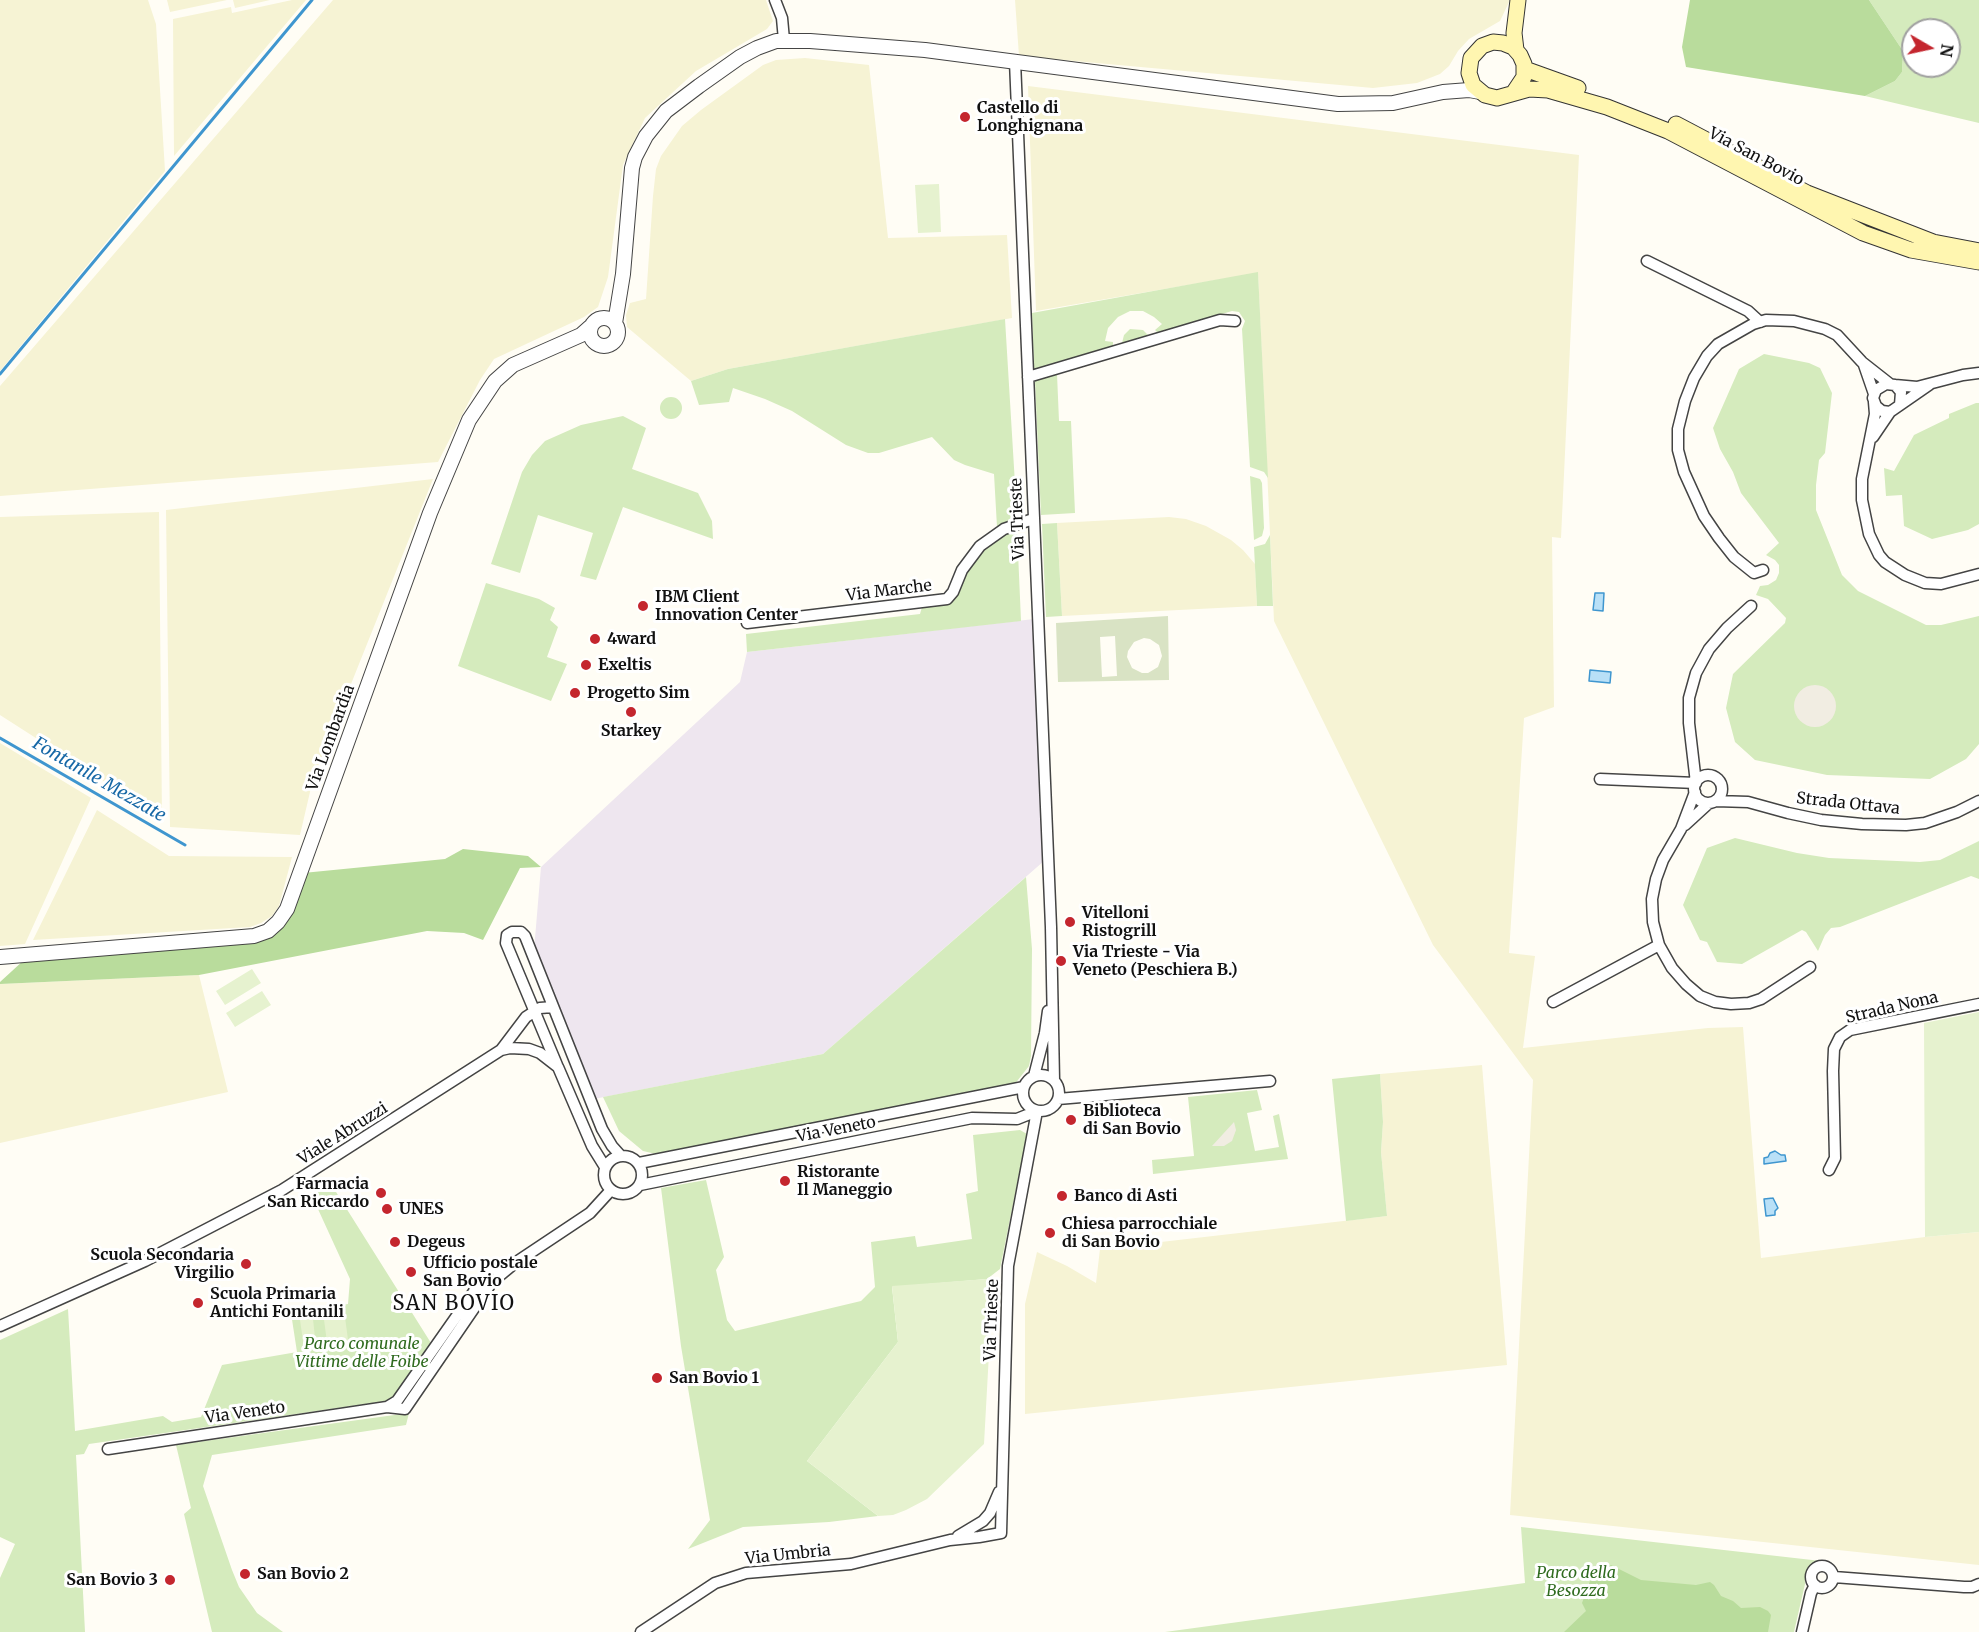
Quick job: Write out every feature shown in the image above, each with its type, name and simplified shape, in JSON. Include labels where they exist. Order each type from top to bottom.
[{"type":"main road","points":[[1498,42],[1517,7]]},
{"type":"main road","points":[[1516,50],[1514,33],[1517,7]]},
{"type":"main road","points":[[1480,92],[1470,78],[1469,68],[1472,58],[1477,50],[1498,42],[1516,50],[1523,60],[1525,69],[1521,83],[1514,92]]},
{"type":"main road","name":"Via San Bovio","points":[[1525,69],[1669,121],[1807,193],[1933,242],[1979,251]]},
{"type":"main road","name":"Via San Bovio","points":[[1480,92],[1497,98],[1529,89],[1548,90],[1607,107],[1668,131],[1863,233],[1911,250],[1979,262]]},
{"type":"street","points":[[776,0],[782,18],[784,40]]},
{"type":"street","points":[[611,320],[617,305],[623,274],[632,168],[646,136],[671,107],[724,68],[757,48],[776,41],[892,46],[1338,104],[1393,103],[1425,98],[1453,86],[1469,68]]},
{"type":"street","name":"Via Trieste","points":[[1015,61],[1053,975]]},
{"type":"street","points":[[1443,92],[1469,90],[1480,92]]},
{"type":"street","points":[[1647,261],[1748,311],[1760,322]]},
{"type":"street","name":"Via Lombardia","points":[[597,320],[611,320],[618,333],[612,343],[603,346],[592,334],[597,320]]},
{"type":"street","points":[[1028,376],[1220,320],[1235,321]]},
{"type":"street","points":[[1763,570],[1754,573],[1734,556],[1719,538],[1692,494],[1678,450],[1678,429],[1684,400],[1707,356],[1718,345],[1760,322],[1794,321],[1825,328],[1847,343],[1862,362],[1900,392],[1900,405]]},
{"type":"street","name":"Via Lombardia","points":[[0,957],[254,936],[268,931],[278,922],[287,909],[430,513],[469,420],[487,392],[504,373],[528,357],[581,335],[592,334]]},
{"type":"street","points":[[1862,362],[1874,398],[1882,411],[1890,412]]},
{"type":"street","points":[[1979,373],[1929,385],[1878,387],[1874,398],[1875,414],[1862,479],[1862,500],[1869,534],[1885,562],[1905,575],[1924,583],[1941,584],[1979,574]]},
{"type":"street","points":[[1871,439],[1890,412],[1929,385]]},
{"type":"street","name":"Via Marche","points":[[747,623],[947,599],[962,570],[980,546],[1004,529],[1033,519]]},
{"type":"street","name":"Strada Ottava","points":[[1751,606],[1709,649],[1696,673],[1689,699],[1689,723],[1696,787],[1681,829],[1663,860],[1656,879],[1652,899],[1653,922],[1659,945],[1672,968],[1700,996],[1715,1002],[1749,1003],[1761,999],[1810,967]]},
{"type":"street","name":"Strada Ottava","points":[[1692,745],[1698,761],[1737,797],[1788,813],[1862,824],[1906,825],[1925,823],[1957,812],[1979,801]]},
{"type":"street","points":[[1703,776],[1718,779],[1722,792],[1712,802],[1699,799],[1696,787],[1703,776]]},
{"type":"street","points":[[1600,779],[1696,787]]},
{"type":"street","name":"Strada Ottava","points":[[1681,829],[1712,802],[1748,802]]},
{"type":"street","points":[[605,1167],[592,1146],[506,943],[507,936],[512,932],[521,932],[525,936],[602,1129],[621,1156]]},
{"type":"street","points":[[1553,1002],[1659,945]]},
{"type":"street","points":[[1034,1076],[1045,1033],[1053,975]]},
{"type":"street","points":[[1053,975],[1054,1080]]},
{"type":"street","name":"Strada Nona","points":[[1829,1170],[1835,1158],[1834,1049],[1840,1037],[1850,1030],[1979,1004]]},
{"type":"street","points":[[501,1050],[522,1022],[535,1011],[540,1008],[553,1007]]},
{"type":"street","points":[[501,1050],[529,1049],[548,1058],[558,1067]]},
{"type":"street","name":"Viale Abruzzi","points":[[0,1326],[145,1261],[282,1190],[501,1050]]},
{"type":"street","points":[[1045,1075],[1054,1080],[1059,1088],[1058,1099],[1049,1109],[1037,1111],[1026,1102],[1023,1096],[1027,1081],[1034,1076],[1045,1075]]},
{"type":"street","points":[[1058,1099],[1270,1082]]},
{"type":"street","name":"Via Veneto","points":[[639,1163],[1024,1087]]},
{"type":"street","name":"Via Trieste","points":[[1001,1533],[1008,1266],[1037,1111]]},
{"type":"street","name":"Via Veneto","points":[[640,1185],[972,1118],[1017,1119],[1037,1111]]},
{"type":"street","points":[[621,1156],[629,1157],[639,1163],[643,1176],[640,1185],[634,1191],[624,1195],[611,1190],[604,1178],[605,1167],[612,1159],[621,1156]]},
{"type":"street","name":"Via Veneto","points":[[108,1449],[387,1407],[405,1409],[492,1282],[515,1263],[590,1213],[611,1190]]},
{"type":"street","name":"Via Umbria","points":[[950,1540],[984,1521],[1002,1485]]},
{"type":"street","name":"Via Umbria","points":[[641,1632],[715,1583],[746,1573],[851,1564],[950,1540],[1001,1533]]},
{"type":"street","points":[[1818,1566],[1830,1568],[1834,1576],[1831,1583],[1825,1587],[1815,1585],[1812,1580],[1812,1574],[1818,1566]]},
{"type":"street","points":[[1834,1576],[1964,1587],[1979,1584]]},
{"type":"street","points":[[1802,1632],[1815,1585]]},
{"type":"shaded area","points":[[0,0],[148,0],[156,24],[165,171],[0,371]]},
{"type":"shaded area","points":[[167,0],[227,0],[170,12]]},
{"type":"shaded area","points":[[233,0],[270,0],[235,8]]},
{"type":"shaded area","points":[[292,0],[306,0],[174,156],[173,19],[231,7],[232,13]]},
{"type":"shaded area","points":[[333,0],[766,0],[773,21],[767,29],[696,71],[645,118],[623,165],[608,277],[598,307],[584,317],[494,359],[480,380],[438,462],[0,496],[0,386]]},
{"type":"shaded area","points":[[1015,0],[1510,0],[1500,21],[1469,39],[1449,66],[1440,74],[1417,83],[1373,88],[1019,56]]},
{"type":"shaded area","points":[[805,58],[869,65],[888,238],[1007,235],[1012,318],[728,369],[691,381],[627,327],[626,315],[630,303],[646,299],[656,169],[661,156],[682,126],[701,110],[763,65],[776,60]]},
{"type":"shaded area","points":[[1028,86],[1579,155],[1561,538],[1552,537],[1554,707],[1524,718],[1509,953],[1535,956],[1523,1048],[1708,1028],[1743,1027],[1761,1258],[1979,1232],[1979,1565],[1510,1515],[1533,1080],[1433,945],[1274,621],[1258,273],[1036,311]]},
{"type":"shaded area","points":[[433,479],[313,779],[300,835],[170,827],[166,510]]},
{"type":"shaded area","points":[[159,512],[162,819],[0,715],[0,517]]},
{"type":"shaded area","points":[[1169,517],[1186,519],[1206,526],[1231,540],[1243,550],[1255,564],[1257,606],[1062,616],[1057,523]]},
{"type":"shaded area","points":[[1034,619],[1044,861],[823,1054],[594,1099],[534,950],[541,867],[740,682],[747,652]]},
{"type":"shaded area","points":[[1815,685],[1830,691],[1836,706],[1830,721],[1815,727],[1800,721],[1794,706],[1800,691]]},
{"type":"shaded area","points":[[0,743],[91,798],[25,944],[0,946]]},
{"type":"shaded area","points":[[97,810],[169,856],[292,857],[279,906],[272,916],[250,927],[33,940]]},
{"type":"shaded area","points":[[199,975],[228,1092],[0,1143],[0,984]]},
{"type":"shaded area","points":[[1482,1065],[1507,1365],[1025,1414],[1025,1304],[1037,1252],[1096,1283],[1100,1249],[1387,1216],[1381,1152],[1383,1122],[1380,1074]]},
{"type":"shaded area","points":[[1234,1122],[1236,1130],[1232,1141],[1224,1146],[1212,1146]]},
{"type":"green space","points":[[1690,0],[1869,0],[1901,48],[1901,73],[1895,81],[1865,96],[1686,67],[1682,47]]},
{"type":"green space","points":[[1869,0],[1979,0],[1979,123],[1865,96],[1895,81],[1901,73],[1901,78],[1961,78],[1961,18],[1901,18],[1901,48]]},
{"type":"green space","points":[[939,184],[941,232],[918,233],[915,185]]},
{"type":"green space","points":[[1258,272],[1268,478],[1264,472],[1250,467],[1242,329],[1245,321],[1239,312],[1232,311],[1158,333],[1155,330],[1162,324],[1154,317],[1143,311],[1130,311],[1118,317],[1108,328],[1105,341],[1113,342],[1113,346],[1034,369],[1032,313]]},
{"type":"green space","points":[[1005,319],[1017,517],[997,527],[994,474],[954,460],[932,437],[879,453],[868,453],[846,445],[792,411],[733,388],[729,402],[699,405],[691,381],[728,369]]},
{"type":"green space","points":[[1130,329],[1143,330],[1149,336],[1122,343],[1124,335]]},
{"type":"green space","points":[[1764,354],[1809,363],[1820,368],[1832,393],[1825,453],[1819,460],[1816,510],[1842,575],[1858,591],[1926,625],[1941,625],[1979,616],[1979,744],[1966,759],[1930,779],[1827,775],[1755,760],[1735,742],[1726,708],[1733,674],[1785,623],[1786,618],[1768,599],[1756,595],[1760,586],[1768,585],[1776,580],[1779,565],[1766,555],[1779,543],[1741,493],[1733,472],[1720,449],[1713,428],[1739,369]]},
{"type":"green space","points":[[1057,374],[1059,421],[1071,421],[1075,513],[1041,515],[1035,381]]},
{"type":"green space","points":[[671,397],[679,400],[682,408],[679,416],[671,419],[663,416],[660,408],[663,400]]},
{"type":"green space","points":[[1979,403],[1979,524],[1968,530],[1932,539],[1904,526],[1902,495],[1886,496],[1884,468],[1894,471],[1914,435],[1949,418],[1949,414]]},
{"type":"green space","points":[[623,416],[646,428],[632,469],[698,493],[712,521],[713,539],[623,507],[596,580],[580,576],[593,533],[538,515],[520,573],[491,564],[522,472],[532,455],[545,441],[581,425]]},
{"type":"green space","points":[[1250,476],[1260,479],[1262,483],[1264,528],[1262,536],[1254,540]]},
{"type":"green space","points":[[1057,523],[1062,616],[1046,617],[1042,524]]},
{"type":"green space","points":[[1017,529],[1021,621],[747,652],[746,634],[920,614],[922,607],[950,603],[957,596],[967,570],[976,558],[1003,535]]},
{"type":"green space","points":[[1270,535],[1273,606],[1257,606],[1254,547],[1265,544]]},
{"type":"green space","points":[[486,583],[539,599],[555,608],[550,620],[558,627],[547,657],[567,664],[551,701],[458,666]]},
{"type":"green space","points":[[1168,616],[1169,680],[1058,682],[1056,623]],"holes":[[[1115,636],[1117,676],[1102,677],[1100,637]],[[1144,638],[1159,645],[1162,656],[1158,667],[1148,673],[1132,668],[1127,657],[1134,642]]]},
{"type":"green space","points":[[1735,838],[1829,858],[1920,862],[1940,860],[1979,841],[1979,879],[1971,876],[1840,927],[1831,928],[1818,951],[1806,932],[1802,930],[1742,964],[1717,962],[1707,942],[1700,940],[1683,905],[1707,848]]},
{"type":"green space","points":[[463,849],[528,856],[541,867],[520,868],[483,940],[464,933],[427,931],[199,975],[0,984],[24,960],[267,938],[303,873],[445,859]]},
{"type":"green space","points":[[1026,877],[1032,949],[1031,1056],[1029,1066],[1014,1085],[656,1154],[643,1151],[619,1131],[603,1097],[823,1054]]},
{"type":"green space","points":[[252,969],[261,983],[225,1005],[216,991]]},
{"type":"green space","points":[[262,991],[271,1005],[235,1027],[226,1013]]},
{"type":"green space","points":[[1979,1012],[1979,1232],[1925,1237],[1924,1023]]},
{"type":"green space","points":[[1380,1074],[1383,1122],[1381,1152],[1387,1216],[1346,1221],[1332,1079]]},
{"type":"green space","points":[[1257,1090],[1262,1110],[1247,1113],[1255,1151],[1279,1147],[1273,1116],[1279,1114],[1288,1159],[1153,1174],[1152,1160],[1194,1156],[1188,1097]]},
{"type":"green space","points":[[1020,1130],[1027,1134],[1000,1269],[987,1279],[892,1287],[898,1342],[807,1461],[878,1516],[829,1522],[743,1527],[688,1549],[710,1520],[681,1346],[661,1188],[706,1180],[724,1257],[716,1270],[727,1320],[735,1331],[861,1301],[875,1287],[871,1242],[915,1236],[917,1247],[972,1239],[966,1194],[978,1191],[973,1135]]},
{"type":"green space","name":"Parco comunale Vittime delle Foibe","points":[[331,1184],[431,1343],[393,1400],[89,1444],[84,1454],[76,1455],[85,1632],[0,1632],[0,1578],[15,1544],[0,1537],[0,1340],[68,1309],[75,1431],[163,1416],[172,1422],[201,1417],[222,1365],[297,1352],[291,1313],[348,1304],[350,1279],[312,1196]]},
{"type":"green space","points":[[987,1279],[990,1335],[984,1444],[927,1499],[893,1515],[878,1516],[807,1461],[898,1342],[892,1286]]},
{"type":"green space","points":[[344,1310],[349,1347],[328,1350],[323,1312]]},
{"type":"green space","points":[[313,1319],[316,1347],[304,1348],[300,1320]]},
{"type":"green space","points":[[409,1413],[406,1425],[212,1455],[203,1486],[232,1570],[239,1587],[257,1613],[283,1632],[212,1632],[184,1514],[191,1508],[176,1445]]},
{"type":"green space","name":"Parco della Besozza","points":[[1521,1527],[1821,1561],[1812,1565],[1808,1571],[1794,1632],[1165,1632],[1525,1583]]},
{"type":"green space","points":[[1611,1565],[1641,1580],[1696,1585],[1710,1582],[1721,1596],[1733,1601],[1741,1608],[1760,1607],[1768,1611],[1771,1615],[1768,1632],[1564,1632],[1586,1611],[1582,1603],[1590,1581],[1596,1574]]},
{"type":"water","points":[[1595,593],[1604,593],[1603,611],[1593,610]]},
{"type":"water","points":[[1590,670],[1611,672],[1610,683],[1589,681]]},
{"type":"water","points":[[1775,1151],[1785,1155],[1786,1161],[1764,1164],[1764,1158]]},
{"type":"water","points":[[1773,1198],[1778,1208],[1775,1215],[1766,1216],[1764,1199]]},
{"type":"waterway","points":[[0,374],[312,0]]},
{"type":"waterway","name":"Fontanile Mezzate","points":[[0,738],[185,845]]},
{"type":"place","name":"Castello di Longhignana","points":[[965,117]]},
{"type":"place","name":"IBM Client Innovation Center","points":[[643,606]]},
{"type":"place","name":"4ward","points":[[595,639]]},
{"type":"place","name":"Exeltis","points":[[586,665]]},
{"type":"place","name":"Progetto Sim","points":[[575,693]]},
{"type":"place","name":"Starkey","points":[[631,712]]},
{"type":"place","name":"Vitelloni Ristogrill","points":[[1070,922]]},
{"type":"place","name":"Via Trieste - Via Veneto (Peschiera B.)","points":[[1061,961]]},
{"type":"place","name":"Biblioteca di San Bovio","points":[[1071,1120]]},
{"type":"place","name":"Ristorante Il Maneggio","points":[[785,1181]]},
{"type":"place","name":"Farmacia San Riccardo","points":[[381,1193]]},
{"type":"place","name":"Banco di Asti","points":[[1062,1196]]},
{"type":"place","name":"UNES","points":[[387,1209]]},
{"type":"place","name":"Chiesa parrocchiale di San Bovio","points":[[1050,1233]]},
{"type":"place","name":"Degeus","points":[[395,1242]]},
{"type":"place","name":"Scuola Secondaria Virgilio","points":[[246,1264]]},
{"type":"place","name":"Ufficio postale San Bovio","points":[[411,1272]]},
{"type":"place","name":"Scuola Primaria Antichi Fontanili","points":[[198,1303]]},
{"type":"place","name":"San Bovio 1","points":[[657,1378]]},
{"type":"place","name":"San Bovio 2","points":[[245,1574]]},
{"type":"place","name":"San Bovio 3","points":[[170,1580]]},
{"type":"district","name":"SAN BOVIO","points":[[454,1304]]}]
